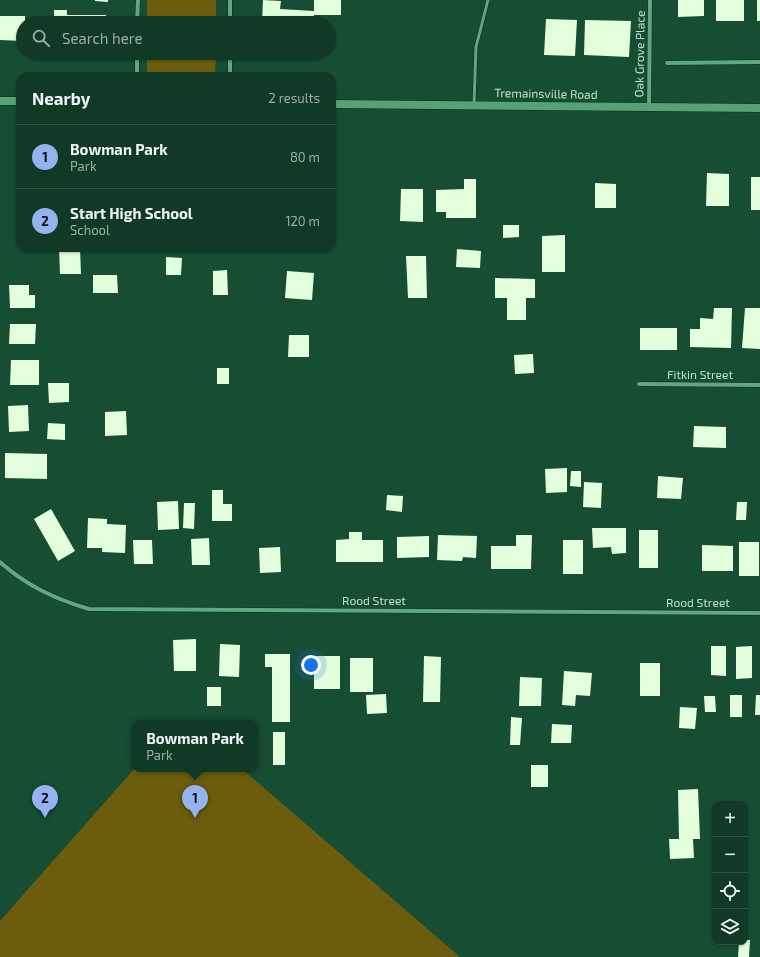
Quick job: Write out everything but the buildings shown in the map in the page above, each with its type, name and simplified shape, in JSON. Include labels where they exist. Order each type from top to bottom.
[{"type":"street","points":[[137,16],[138,0]]},
{"type":"street","points":[[230,0],[230,16]]},
{"type":"street","name":"Oak Grove Place","points":[[649,108],[650,0]]},
{"type":"street","points":[[137,60],[137,72]]},
{"type":"street","points":[[230,60],[230,72]]},
{"type":"street","points":[[666,63],[760,62]]},
{"type":"street","points":[[0,101],[16,101]]},
{"type":"street","name":"Tremainsville Road","points":[[336,104],[760,108]]},
{"type":"street","name":"Fitkin Street","points":[[639,384],[760,385]]},
{"type":"street","name":"Rood Street","points":[[0,562],[30,586],[58,600],[89,609],[760,613]]},
{"type":"lane","points":[[474,106],[476,47],[488,0]]},
{"type":"shaded area","points":[[147,0],[216,0],[216,16],[147,16]]},
{"type":"shaded area","points":[[147,60],[216,60],[215,72],[147,72]]},
{"type":"shaded area","points":[[132,771],[245,772],[460,957],[0,957],[0,921]]},
{"type":"place","name":"Start High School","points":[[45,818]]},
{"type":"place","name":"Bowman Park","points":[[195,818]]}]
